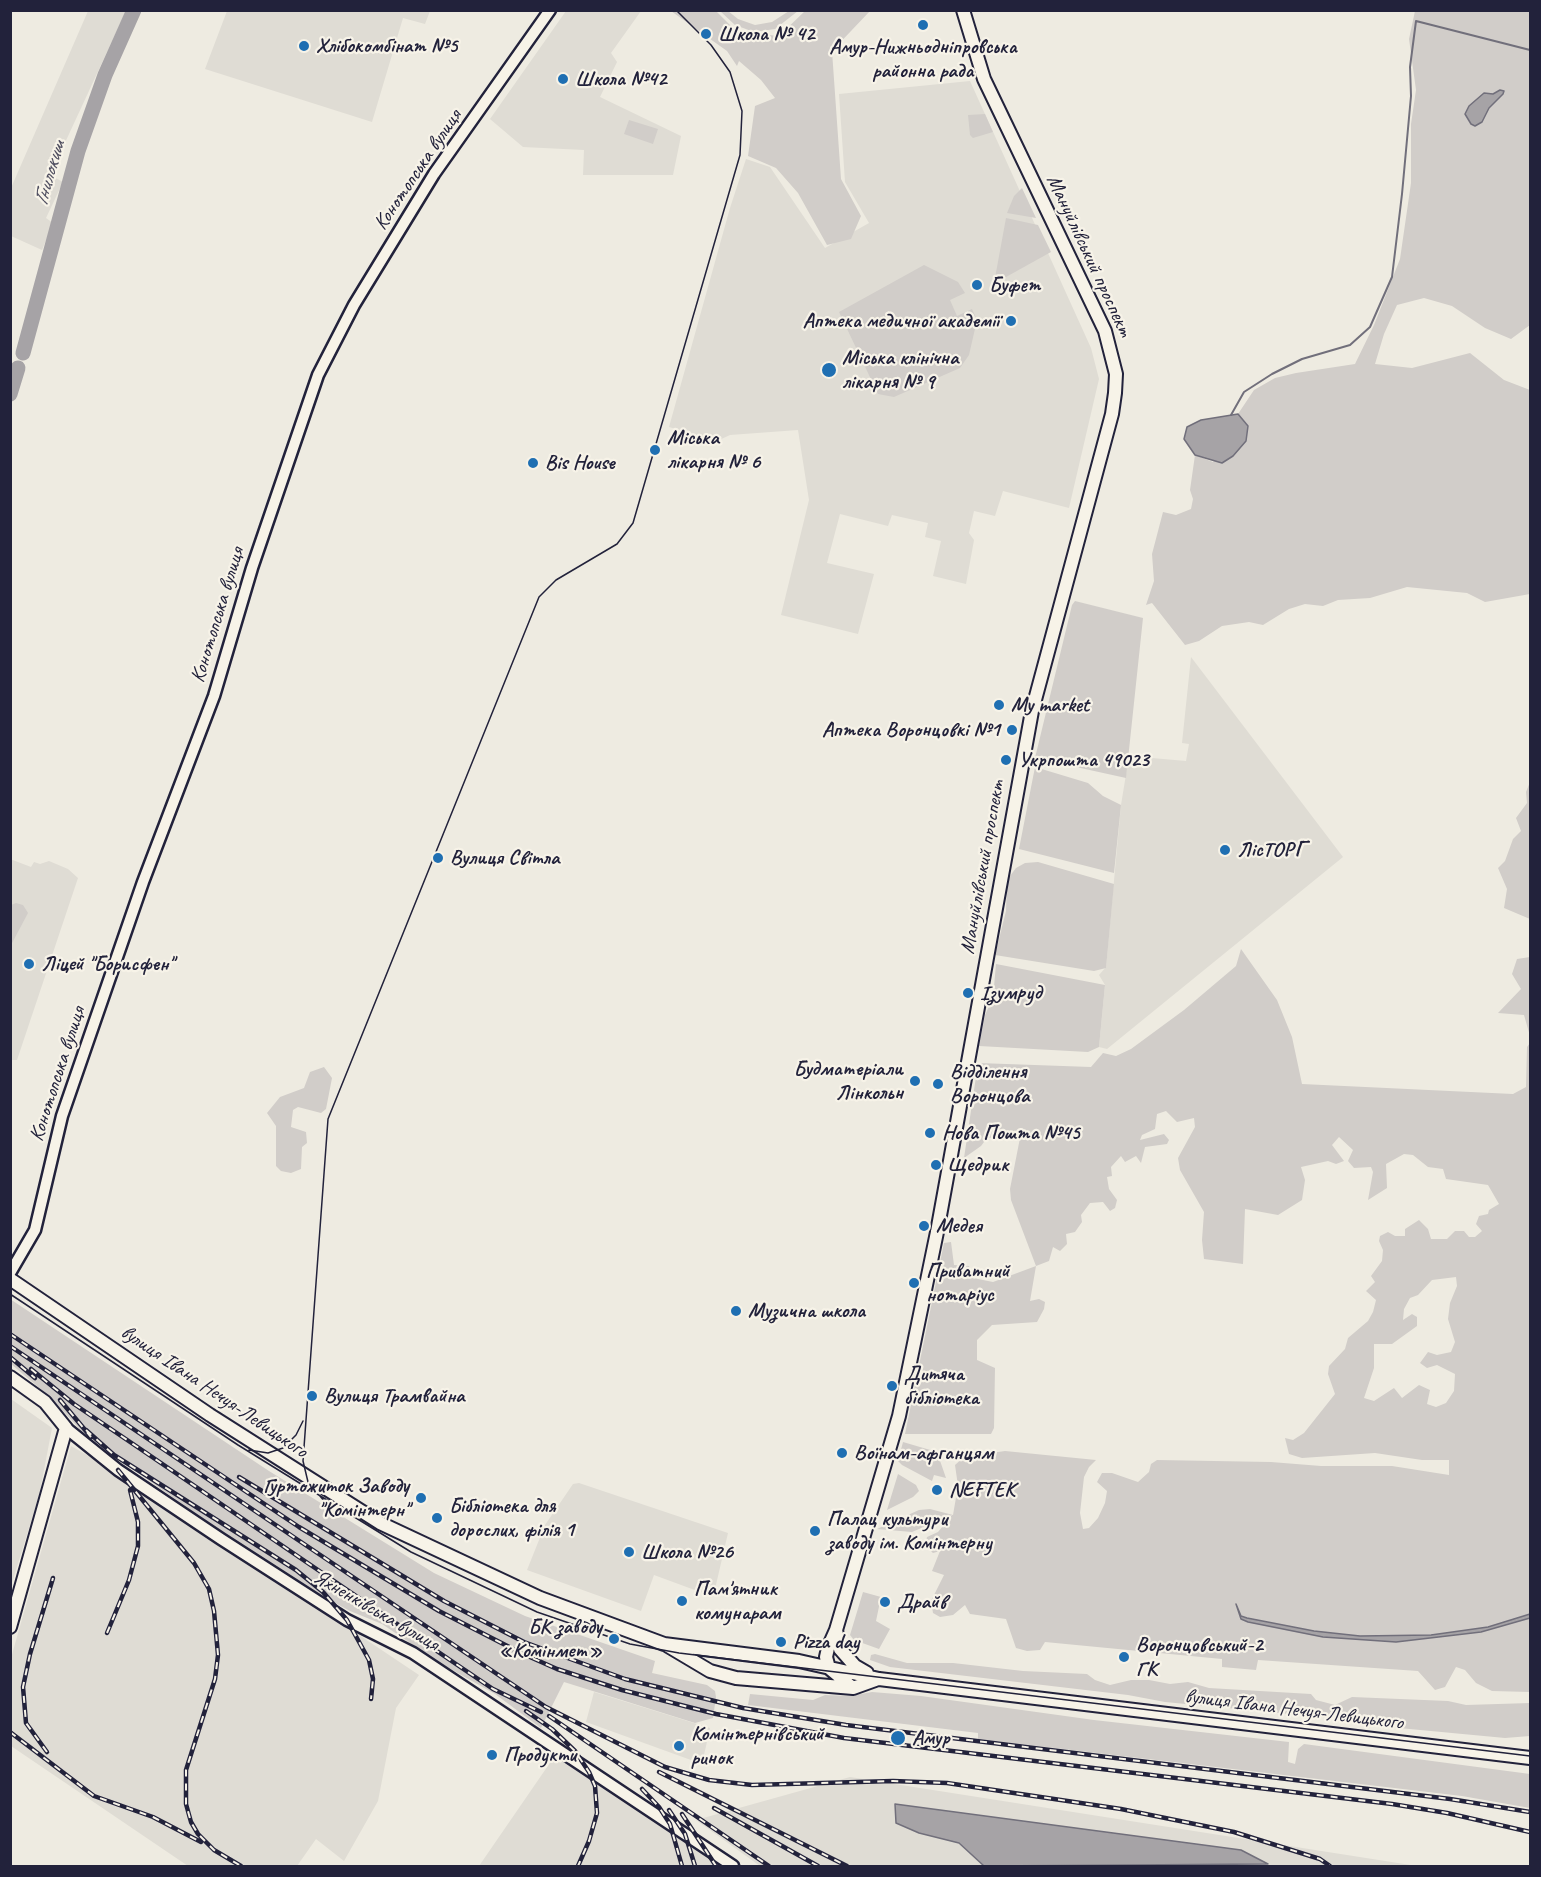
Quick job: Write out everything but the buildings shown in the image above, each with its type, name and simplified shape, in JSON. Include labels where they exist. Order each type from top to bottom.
[{"type":"main road","name":"Мануйлівський проспект","points":[[828,1648],[837,1634],[889,1454],[912,1360],[1032,711],[1112,414],[1115,393],[1116,374],[1105,331],[989,89],[963,10]]},
{"type":"main road","name":"вулиця Івана Нечуя-Левицького","points":[[10,1280],[210,1415],[380,1523],[540,1598],[664,1644],[698,1665],[720,1675],[853,1688],[879,1679]]},
{"type":"main road","name":"Яхненківська вулиця","points":[[10,1377],[45,1402],[66,1428]]},
{"type":"main road","points":[[10,1627],[66,1428]]},
{"type":"main road","points":[[801,1684],[813,1680],[829,1668],[835,1656],[837,1634]]},
{"type":"main road","points":[[837,1634],[846,1658],[879,1679]]},
{"type":"main road","name":"вулиця Івана Нечуя-Левицького","points":[[664,1644],[799,1660],[879,1679],[1528,1758]]},
{"type":"main road","points":[[799,1660],[813,1657],[828,1648]]},
{"type":"main road","points":[[828,1648],[826,1657],[829,1668],[853,1688]]},
{"type":"street","name":"Конотопська вулиця","points":[[10,1273],[35,1230],[62,1116],[143,882],[214,696],[252,568],[318,375],[354,305],[434,174],[550,10]]},
{"type":"street","name":"Яхненківська вулиця","points":[[66,1428],[118,1470],[211,1533],[347,1620],[413,1653],[733,1866]]},
{"type":"shaded area","name":"Хлібокомбінат №5","points":[[227,10],[430,11],[425,24],[403,18],[372,122],[205,69]]},
{"type":"shaded area","points":[[88,11],[126,11],[50,175],[63,182],[46,218],[53,223],[42,250],[11,236],[11,188]]},
{"type":"shaded area","name":"Школа №42","points":[[566,11],[641,11],[611,53],[617,62],[600,97],[681,136],[673,175],[583,175],[584,150],[523,147],[490,119]]},
{"type":"shaded area","points":[[671,11],[716,11],[737,32],[779,36],[805,11],[870,11],[832,51],[841,179],[861,216],[851,239],[827,245],[798,193],[776,168],[748,156],[755,106],[775,98],[761,80],[739,61],[737,66],[727,51]]},
{"type":"shaded area","points":[[720,11],[728,11],[738,19],[755,25],[772,22],[789,11],[798,11],[775,29],[754,32],[735,25]]},
{"type":"shaded area","points":[[1415,11],[1530,11],[1530,325],[1511,339],[1485,328],[1452,306],[1424,298],[1397,305],[1384,334],[1375,364],[1412,368],[1470,353],[1504,380],[1530,390],[1530,594],[1485,602],[1467,593],[1407,587],[1370,598],[1338,600],[1323,606],[1305,604],[1289,609],[1263,625],[1249,622],[1222,626],[1199,641],[1185,645],[1152,603],[1146,605],[1154,581],[1152,554],[1163,512],[1176,515],[1191,509],[1193,499],[1190,490],[1195,455],[1213,462],[1248,426],[1238,414],[1254,390],[1275,378],[1355,364],[1374,325],[1400,259],[1411,183],[1411,124],[1416,90],[1409,39]]},
{"type":"shaded area","name":"Міська клінічна лікарня № 9","points":[[970,81],[1091,348],[1099,379],[1069,508],[1003,491],[995,516],[974,511],[969,533],[974,540],[966,584],[933,576],[941,541],[925,537],[928,523],[892,515],[888,526],[840,514],[827,563],[874,574],[858,634],[781,615],[809,500],[798,430],[730,435],[717,441],[669,427],[730,208],[746,159],[770,167],[825,248],[869,223],[845,182],[839,94]]},
{"type":"shaded area","points":[[1500,90],[1504,91],[1503,94],[1489,108],[1482,122],[1475,126],[1471,124],[1465,114],[1469,106],[1484,93],[1493,94]]},
{"type":"shaded area","points":[[985,114],[993,132],[973,138],[970,135],[968,115]]},
{"type":"shaded area","points":[[629,120],[658,129],[653,144],[624,134]]},
{"type":"shaded area","points":[[1022,188],[1036,218],[1007,213],[1014,196]]},
{"type":"shaded area","points":[[1006,218],[1038,225],[1051,252],[997,282],[995,278]]},
{"type":"shaded area","points":[[924,265],[958,282],[965,293],[950,300],[957,316],[972,309],[977,320],[969,355],[960,368],[894,397],[878,394],[839,312]]},
{"type":"shaded area","points":[[1238,414],[1248,426],[1246,441],[1233,456],[1222,463],[1195,455],[1184,439],[1187,427],[1201,420]]},
{"type":"shaded area","points":[[1075,601],[1143,618],[1126,778],[1035,758],[1072,605]]},
{"type":"shaded area","points":[[1191,657],[1343,857],[1107,1049],[1099,1047],[1105,985],[1099,975],[1106,967],[1121,805],[1129,756],[1186,761],[1189,744],[1182,743]]},
{"type":"shaded area","points":[[1035,767],[1088,783],[1103,796],[1121,805],[1114,873],[1019,849]]},
{"type":"shaded area","points":[[1530,782],[1530,919],[1504,908],[1507,889],[1498,868],[1505,861],[1513,839],[1521,831],[1516,818],[1527,803],[1526,792]]},
{"type":"shaded area","name":"Ліцей \"Борисфен\"","points":[[10,859],[31,867],[34,862],[40,864],[49,861],[68,869],[78,878],[17,1060],[11,1060]]},
{"type":"shaded area","points":[[1038,862],[1114,884],[1106,968],[1094,971],[995,955],[1006,911],[1007,880],[1016,868],[1025,863]]},
{"type":"shaded area","points":[[16,903],[23,905],[28,913],[11,945],[11,905]]},
{"type":"shaded area","points":[[1241,949],[1277,1000],[1292,1037],[1302,1084],[1513,1094],[1526,1087],[1527,1047],[1530,1043],[1530,1692],[1492,1691],[1476,1683],[1465,1670],[1456,1667],[1445,1687],[1435,1690],[1418,1671],[1258,1660],[1256,1670],[1222,1667],[1222,1659],[1045,1642],[1040,1650],[1027,1651],[1016,1648],[1006,1619],[970,1614],[965,1605],[953,1615],[940,1617],[933,1613],[931,1601],[944,1575],[932,1571],[940,1551],[933,1553],[925,1546],[927,1537],[938,1532],[952,1515],[912,1532],[877,1529],[919,1510],[930,1509],[953,1515],[958,1486],[955,1465],[964,1457],[1005,1451],[1096,1460],[1084,1477],[1080,1513],[1083,1529],[1089,1528],[1098,1518],[1105,1503],[1107,1491],[1097,1482],[1102,1473],[1112,1473],[1138,1482],[1149,1472],[1151,1464],[1157,1460],[1271,1462],[1321,1466],[1392,1466],[1449,1475],[1449,1460],[1422,1460],[1375,1453],[1302,1458],[1289,1454],[1285,1438],[1293,1440],[1304,1433],[1335,1394],[1328,1374],[1329,1366],[1345,1349],[1348,1338],[1368,1321],[1373,1312],[1376,1300],[1366,1291],[1375,1282],[1371,1276],[1382,1261],[1383,1250],[1379,1241],[1380,1236],[1388,1232],[1395,1236],[1405,1236],[1405,1229],[1419,1220],[1428,1229],[1431,1239],[1447,1239],[1455,1231],[1464,1231],[1469,1237],[1475,1237],[1482,1231],[1476,1224],[1479,1216],[1488,1214],[1489,1210],[1499,1204],[1488,1185],[1446,1179],[1443,1169],[1428,1167],[1413,1155],[1404,1154],[1386,1164],[1387,1188],[1368,1200],[1373,1172],[1371,1167],[1354,1168],[1348,1161],[1353,1150],[1339,1137],[1332,1145],[1344,1161],[1336,1164],[1328,1161],[1301,1167],[1305,1180],[1302,1200],[1278,1215],[1245,1209],[1243,1264],[1204,1259],[1202,1240],[1204,1212],[1180,1170],[1178,1158],[1195,1127],[1194,1118],[1177,1122],[1166,1111],[1157,1114],[1155,1129],[1142,1135],[1140,1140],[1164,1134],[1169,1140],[1167,1144],[1145,1147],[1141,1163],[1136,1156],[1125,1162],[1121,1156],[1111,1167],[1112,1176],[1107,1177],[1109,1189],[1117,1200],[1115,1208],[1110,1211],[1103,1202],[1090,1203],[1081,1215],[1082,1222],[1075,1232],[1066,1234],[1067,1244],[1060,1251],[1053,1247],[1049,1261],[1036,1266],[1011,1200],[1010,1189],[1020,1138],[987,1138],[981,1146],[964,1158],[978,1063],[1091,1067],[1103,1053],[1116,1056],[1131,1049],[1184,1010],[1236,966]],"holes":[[[1456,1277],[1457,1286],[1450,1303],[1448,1319],[1455,1342],[1451,1352],[1437,1355],[1428,1352],[1420,1363],[1427,1368],[1437,1365],[1455,1374],[1454,1391],[1446,1403],[1436,1407],[1427,1404],[1430,1390],[1419,1385],[1402,1398],[1394,1388],[1374,1401],[1364,1398],[1374,1368],[1374,1344],[1392,1344],[1417,1326],[1417,1317],[1412,1314],[1403,1320],[1404,1309],[1410,1298],[1418,1295],[1432,1280]]]},
{"type":"shaded area","points":[[1530,957],[1530,1036],[1524,1015],[1498,1013],[1521,989],[1512,974],[1517,959]]},
{"type":"shaded area","points":[[996,964],[1105,985],[1099,1047],[1088,1052],[979,1046],[985,1015],[993,998]]},
{"type":"shaded area","points":[[324,1067],[332,1078],[326,1109],[321,1113],[298,1107],[293,1110],[291,1127],[306,1132],[307,1143],[302,1147],[301,1169],[291,1173],[281,1171],[276,1166],[276,1126],[267,1113],[280,1097],[304,1088],[310,1072]]},
{"type":"shaded area","points":[[951,1242],[954,1265],[969,1266],[973,1278],[993,1282],[1036,1266],[1030,1301],[1039,1299],[1045,1302],[1037,1322],[992,1325],[977,1340],[977,1360],[995,1368],[994,1428],[991,1434],[905,1434],[944,1243]]},
{"type":"shaded area","points":[[10,1299],[269,1471],[434,1573],[525,1616],[655,1661],[652,1673],[707,1685],[715,1691],[713,1718],[695,1723],[564,1682],[541,1728],[495,1694],[440,1663],[382,1624],[350,1611],[285,1576],[88,1438],[50,1397],[11,1364]]},
{"type":"shaded area","points":[[11,1399],[52,1428],[39,1496],[11,1586]]},
{"type":"shaded area","points":[[903,1442],[937,1452],[946,1478],[934,1475],[932,1481],[902,1465],[898,1461]]},
{"type":"shaded area","points":[[71,1446],[103,1464],[419,1675],[396,1708],[378,1801],[344,1861],[316,1839],[297,1866],[188,1866],[11,1746],[11,1658]]},
{"type":"shaded area","points":[[898,1474],[916,1485],[919,1491],[913,1497],[887,1510]]},
{"type":"shaded area","name":"Школа №26","points":[[579,1483],[728,1533],[715,1589],[711,1596],[654,1575],[641,1611],[527,1570],[545,1525],[573,1484]]},
{"type":"shaded area","points":[[863,1592],[881,1597],[876,1621],[890,1629],[879,1649],[854,1640],[850,1635]]},
{"type":"shaded area","points":[[1236,1604],[1241,1616],[1247,1618],[1314,1631],[1360,1636],[1431,1635],[1488,1627],[1530,1614],[1530,1618],[1481,1632],[1396,1642],[1323,1637],[1248,1622],[1241,1619]]},
{"type":"shaded area","points":[[875,1654],[907,1663],[953,1663],[1023,1671],[1087,1674],[1095,1680],[1110,1685],[1131,1680],[1149,1680],[1170,1684],[1188,1682],[1209,1688],[1311,1694],[1316,1700],[1335,1705],[1352,1697],[1448,1701],[1466,1705],[1530,1703],[1530,1736],[1505,1738],[1165,1702],[1128,1695],[890,1667],[870,1660],[871,1655]]},
{"type":"shaded area","name":"Комінтернівський ринок","points":[[594,1692],[710,1728],[702,1764],[586,1722]]},
{"type":"shaded area","points":[[872,1692],[921,1696],[1094,1720],[1289,1742],[1288,1762],[1295,1764],[1298,1749],[1304,1744],[1530,1774],[1530,1808],[1462,1796],[978,1739],[978,1733],[748,1705],[750,1694],[813,1700],[825,1695],[850,1696]]},
{"type":"shaded area","points":[[554,1757],[628,1802],[719,1866],[479,1866]]},
{"type":"shaded area","points":[[850,1777],[1417,1866],[760,1866],[696,1820]]},
{"type":"shaded area","points":[[895,1804],[1241,1850],[1268,1864],[984,1866],[959,1843],[919,1833],[896,1823]]},
{"type":"waterway","name":"Гнилокиш","points":[[23,353],[78,151],[105,75],[134,10]]},
{"type":"waterway","points":[[1231,415],[1244,392],[1272,374],[1302,359],[1350,345],[1370,327],[1392,277],[1402,194],[1411,96],[1410,67],[1416,21],[1530,50]]},
{"type":"waterway","name":"Гнилокиш","points":[[10,394],[18,368]]},
{"type":"tram line","points":[[331,1509],[308,1482],[303,1461],[328,1119],[539,597],[556,580],[617,544],[633,523],[740,155],[742,111],[730,72],[711,45],[676,10]]},
{"type":"tram line","points":[[10,1294],[238,1445],[411,1552],[537,1612],[630,1644],[679,1653],[1530,1756]]},
{"type":"tram line","points":[[249,1450],[268,1453],[283,1448],[296,1435],[303,1421]]},
{"type":"railway","points":[[10,1334],[299,1527],[439,1611],[557,1669],[622,1690],[716,1714],[844,1738],[1392,1804],[1447,1813],[1530,1832]]},
{"type":"railway","points":[[10,1346],[546,1707],[665,1767],[709,1780],[752,1785],[893,1781],[947,1783],[1121,1809],[1234,1832],[1320,1859],[1330,1866]]},
{"type":"railway","points":[[10,1357],[35,1378]]},
{"type":"railway","points":[[31,1369],[74,1404],[493,1689],[541,1712]]},
{"type":"railway","points":[[60,1400],[91,1437]]},
{"type":"railway","points":[[86,1430],[114,1455],[296,1570],[323,1592],[347,1620],[369,1660],[373,1679],[371,1699]]},
{"type":"railway","points":[[118,1470],[194,1563],[209,1589],[214,1611],[218,1655],[215,1679],[186,1770],[186,1804],[191,1822],[198,1834],[214,1850],[241,1866]]},
{"type":"railway","points":[[239,1477],[444,1601],[524,1642],[625,1679],[743,1708],[846,1725],[1450,1799],[1530,1812]]},
{"type":"railway","points":[[107,1633],[129,1580],[138,1546],[138,1522],[130,1490]]},
{"type":"railway","points":[[47,1752],[26,1723],[23,1687],[30,1654],[53,1578]]},
{"type":"railway","points":[[526,1711],[552,1729],[575,1751],[595,1786],[597,1813],[589,1841],[578,1866]]},
{"type":"railway","points":[[549,1716],[769,1866]]},
{"type":"railway","points":[[10,1732],[94,1796],[153,1817],[201,1842]]},
{"type":"railway","points":[[659,1772],[847,1866]]},
{"type":"railway","points":[[642,1789],[659,1807],[670,1824],[682,1866]]},
{"type":"railway","points":[[714,1808],[818,1866]]},
{"type":"railway","points":[[669,1810],[685,1834],[695,1866]]},
{"type":"railway","points":[[682,1814],[716,1866]]},
{"type":"place","name":"Амур-Нижньодніпровська районна рада","points":[[923,25]]},
{"type":"place","name":"Школа № 42","points":[[706,34]]},
{"type":"place","name":"Хлібокомбінат №5","points":[[304,46]]},
{"type":"place","name":"Школа №42","points":[[563,79]]},
{"type":"place","name":"Буфет","points":[[977,285]]},
{"type":"place","name":"Аптека медичної академії","points":[[1011,321]]},
{"type":"place","name":"Міська клінічна лікарня № 9","points":[[829,370]]},
{"type":"place","name":"Міська лікарня № 6","points":[[655,450]]},
{"type":"place","name":"Bis House","points":[[533,463]]},
{"type":"place","name":"My market","points":[[999,705]]},
{"type":"place","name":"Аптека Воронцовкі №1","points":[[1012,730]]},
{"type":"place","name":"Укрпошта 49023","points":[[1006,760]]},
{"type":"place","name":"ЛісТОРГ","points":[[1225,850]]},
{"type":"place","name":"Вулиця Світла","points":[[438,858]]},
{"type":"place","name":"Ліцей \"Борисфен\"","points":[[29,964]]},
{"type":"place","name":"Ізумруд","points":[[968,993]]},
{"type":"place","name":"Будматеріали Лінкольн","points":[[915,1081]]},
{"type":"place","name":"Відділення Воронцова","points":[[938,1084]]},
{"type":"place","name":"Нова Пошта №45","points":[[930,1133]]},
{"type":"place","name":"Щедрик","points":[[936,1165]]},
{"type":"place","name":"Медея","points":[[924,1226]]},
{"type":"place","name":"Приватний нотаріус","points":[[914,1283]]},
{"type":"place","name":"Музична школа","points":[[736,1311]]},
{"type":"place","name":"Дитяча бібліотека","points":[[892,1386]]},
{"type":"place","name":"Вулиця Трамвайна","points":[[312,1396]]},
{"type":"place","name":"Воїнам-афганцям","points":[[842,1453]]},
{"type":"place","name":"NEFTEK","points":[[937,1490]]},
{"type":"place","name":"Гуртожиток Заводу \"Комінтерн\"","points":[[421,1498]]},
{"type":"place","name":"Бiблiотека для дорослих, фiлiя 1","points":[[437,1518]]},
{"type":"place","name":"Палац культури заводу ім. Комінтерну","points":[[815,1531]]},
{"type":"place","name":"Школа №26","points":[[629,1552]]},
{"type":"place","name":"Пам'ятник комунарам","points":[[682,1601]]},
{"type":"place","name":"Драйв","points":[[885,1602]]},
{"type":"place","name":"БК заводу «Комінмет»","points":[[614,1639]]},
{"type":"place","name":"Pizza day","points":[[781,1642]]},
{"type":"place","name":"Воронцовський-2 ГК","points":[[1124,1657]]},
{"type":"place","name":"Амур","points":[[898,1738]]},
{"type":"place","name":"Комінтернівський ринок","points":[[679,1746]]},
{"type":"place","name":"Продукти","points":[[492,1755]]}]
